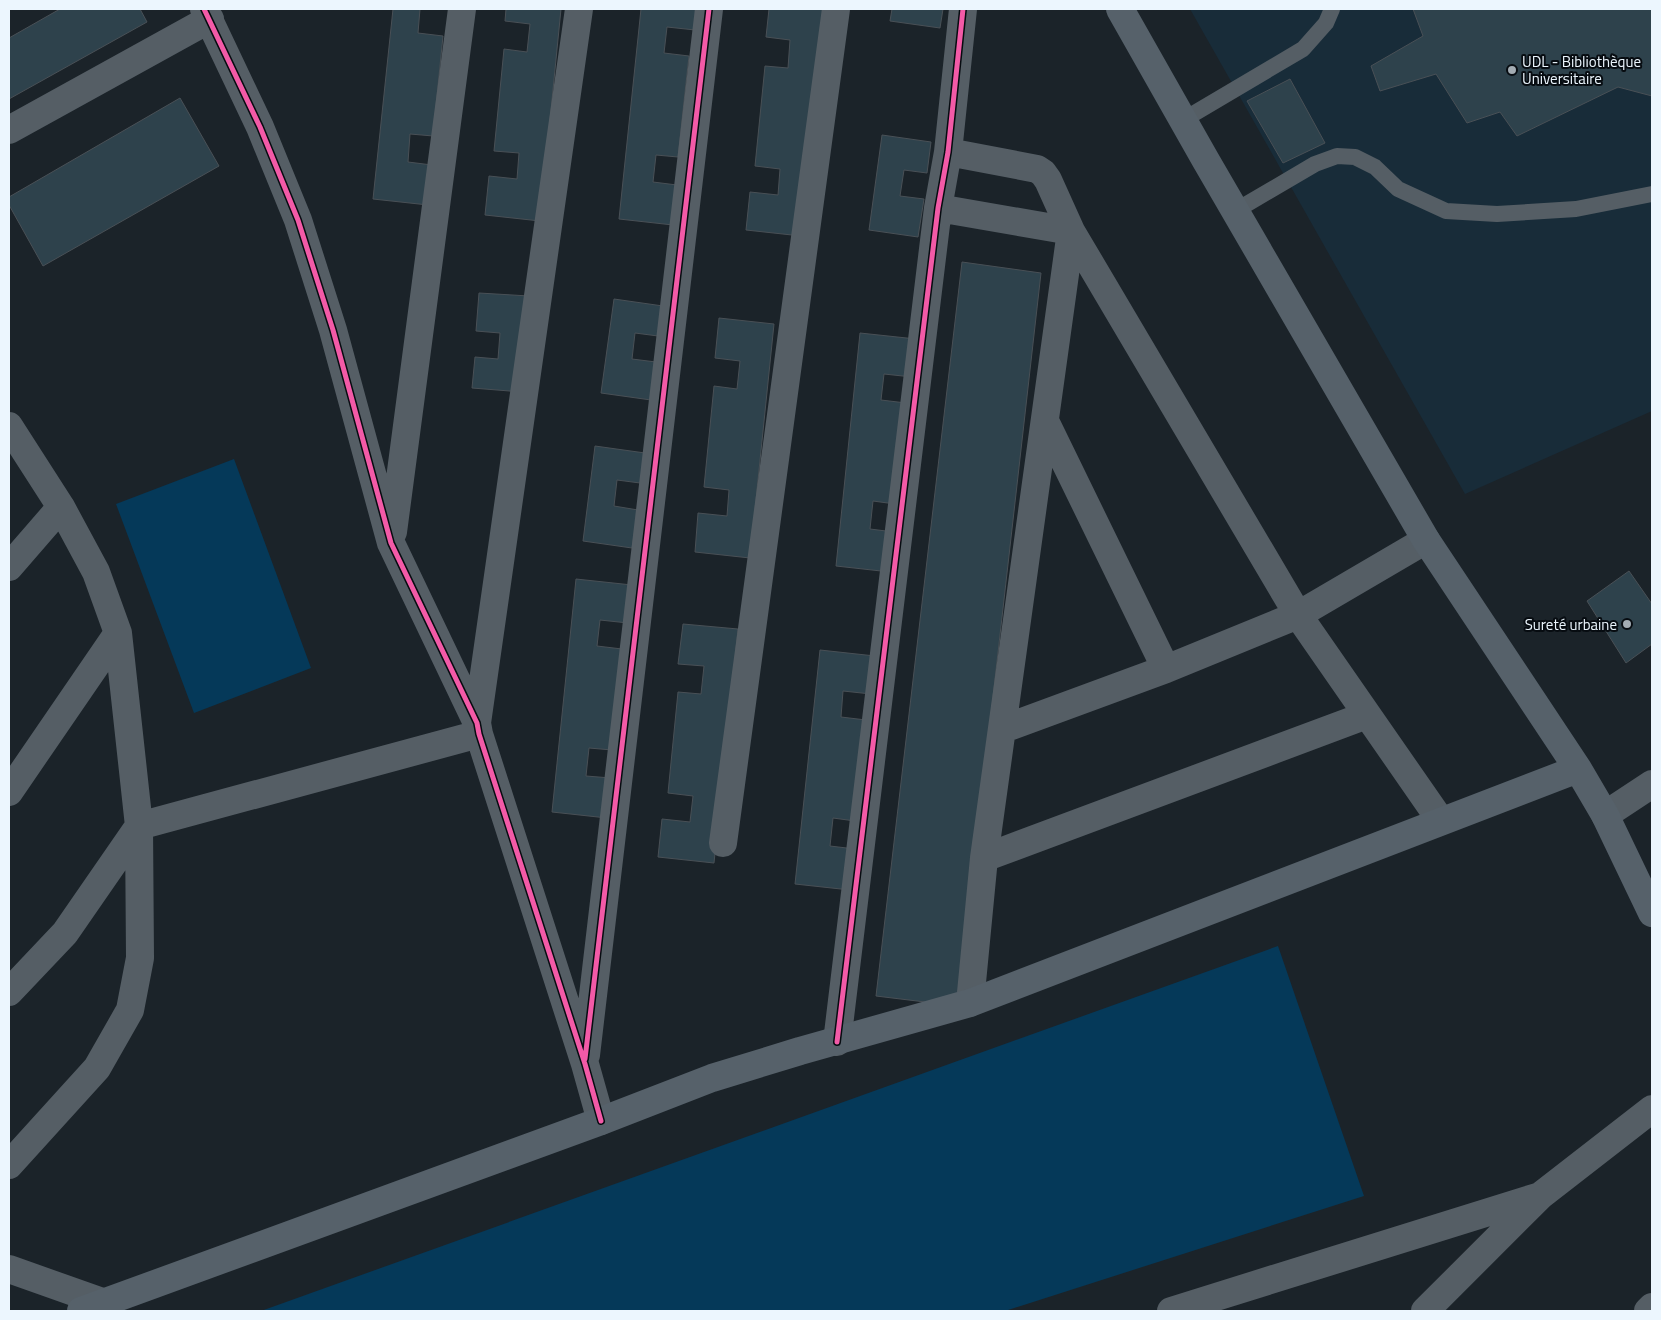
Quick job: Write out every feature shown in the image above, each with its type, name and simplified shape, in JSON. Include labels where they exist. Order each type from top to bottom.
[{"type":"main road","points":[[1120,9],[1426,540],[1578,768],[1605,815],[1652,913]]},
{"type":"main road","points":[[97,1309],[712,1078],[970,1003],[1578,768]]},
{"type":"street","points":[[391,543],[462,9]]},
{"type":"street","points":[[478,728],[579,9]]},
{"type":"street","points":[[585,1064],[709,9]]},
{"type":"street","points":[[723,842],[836,9]]},
{"type":"street","points":[[837,1042],[938,208],[948,152],[963,9]]},
{"type":"street","points":[[9,130],[207,14],[260,127],[298,220],[333,330],[391,543],[478,728],[585,1064],[601,1121]]},
{"type":"street","points":[[948,152],[1037,169],[1043,173],[1071,231],[1298,615],[1441,821]]},
{"type":"street","points":[[938,208],[1071,231]]},
{"type":"street","points":[[970,1003],[984,858],[1071,231]]},
{"type":"street","points":[[1045,421],[1166,669]]},
{"type":"street","points":[[9,426],[61,507],[96,572],[118,633],[138,826],[140,958],[130,1010],[97,1068],[9,1165]]},
{"type":"street","points":[[9,567],[61,507]]},
{"type":"street","points":[[1003,729],[1166,669],[1298,615],[1426,540]]},
{"type":"street","points":[[9,792],[118,633]]},
{"type":"street","points":[[984,858],[1367,715]]},
{"type":"street","points":[[9,992],[65,933],[138,826],[478,728]]},
{"type":"street","points":[[1605,815],[1652,784]]},
{"type":"street","points":[[1425,1311],[1540,1196],[1652,1109]]},
{"type":"street","points":[[1171,1311],[1540,1196]]},
{"type":"street","points":[[9,1269],[97,1309]]},
{"type":"street","points":[[1648,1311],[1652,1307]]},
{"type":"lane","points":[[1183,120],[1303,49],[1326,24],[1332,9]]},
{"type":"lane","points":[[1235,211],[1315,164],[1337,156],[1356,157],[1375,167],[1398,189],[1446,210],[1497,214],[1576,209],[1652,194]]},
{"type":"shaded area","points":[[1190,9],[1652,9],[1652,411],[1465,494]]},
{"type":"shaded area","points":[[234,459],[311,668],[194,713],[116,504]]},
{"type":"shaded area","points":[[1278,946],[1364,1196],[1005,1311],[261,1311]]},
{"type":"building","points":[[60,9],[140,9],[147,22],[9,99],[9,38]]},
{"type":"building","points":[[393,9],[420,9],[418,33],[443,36],[433,136],[410,134],[408,162],[432,165],[428,205],[373,199]]},
{"type":"building","points":[[506,9],[561,9],[540,221],[485,215],[489,176],[517,179],[519,153],[494,151],[504,49],[527,52],[530,24],[505,21]]},
{"type":"building","points":[[641,9],[697,9],[695,30],[667,27],[664,53],[689,56],[678,157],[656,155],[653,182],[677,185],[673,225],[619,219]]},
{"type":"building","points":[[769,9],[825,9],[801,236],[746,230],[750,192],[778,195],[780,169],[755,166],[765,66],[788,68],[790,40],[766,37]]},
{"type":"building","points":[[892,9],[943,9],[940,28],[890,21]]},
{"type":"building","name":"UDL - Bibliothèque Universitaire","points":[[1413,9],[1652,9],[1652,96],[1618,87],[1517,136],[1500,112],[1467,123],[1436,74],[1380,91],[1371,66],[1423,36]]},
{"type":"building","points":[[1290,79],[1325,143],[1283,163],[1247,101]]},
{"type":"building","points":[[180,98],[219,166],[43,266],[9,205],[9,197]]},
{"type":"building","points":[[882,135],[931,142],[927,173],[904,170],[900,196],[924,199],[918,237],[869,230]]},
{"type":"building","points":[[962,262],[1041,273],[958,1006],[876,996]]},
{"type":"building","points":[[479,293],[529,296],[522,392],[472,388],[475,357],[498,359],[500,333],[476,331]]},
{"type":"building","points":[[614,299],[663,306],[658,336],[635,333],[632,359],[656,362],[651,400],[601,393]]},
{"type":"building","points":[[719,318],[774,324],[750,558],[695,552],[698,513],[727,516],[729,490],[704,487],[714,386],[737,389],[740,361],[715,358]]},
{"type":"building","points":[[860,333],[916,339],[912,377],[884,374],[881,400],[906,403],[895,504],[873,501],[870,529],[894,532],[890,572],[836,566]]},
{"type":"building","points":[[595,446],[645,453],[640,483],[617,480],[614,506],[638,510],[632,548],[583,541]]},
{"type":"building","name":"Sureté urbaine","points":[[1629,571],[1652,604],[1652,644],[1626,663],[1587,601]]},
{"type":"building","points":[[576,579],[632,585],[628,623],[600,620],[597,646],[622,649],[612,750],[589,748],[586,776],[611,778],[607,818],[552,812]]},
{"type":"building","points":[[683,624],[738,629],[714,863],[658,857],[662,819],[690,822],[693,796],[668,793],[678,692],[701,694],[704,666],[678,664]]},
{"type":"building","points":[[820,650],[875,656],[871,694],[843,691],[841,717],[866,720],[855,821],[833,818],[830,846],[855,849],[850,890],[795,884]]},
{"type":"cycle path","points":[[204,9],[260,127],[298,220],[333,330],[391,543],[477,723],[585,1064],[601,1121]]},
{"type":"cycle path","points":[[585,1059],[709,9]]},
{"type":"cycle path","points":[[837,1042],[938,208],[948,152],[963,9]]},
{"type":"place","name":"UDL - Bibliothèque Universitaire","points":[[1512,70]]},
{"type":"place","name":"Sureté urbaine","points":[[1627,624]]}]
